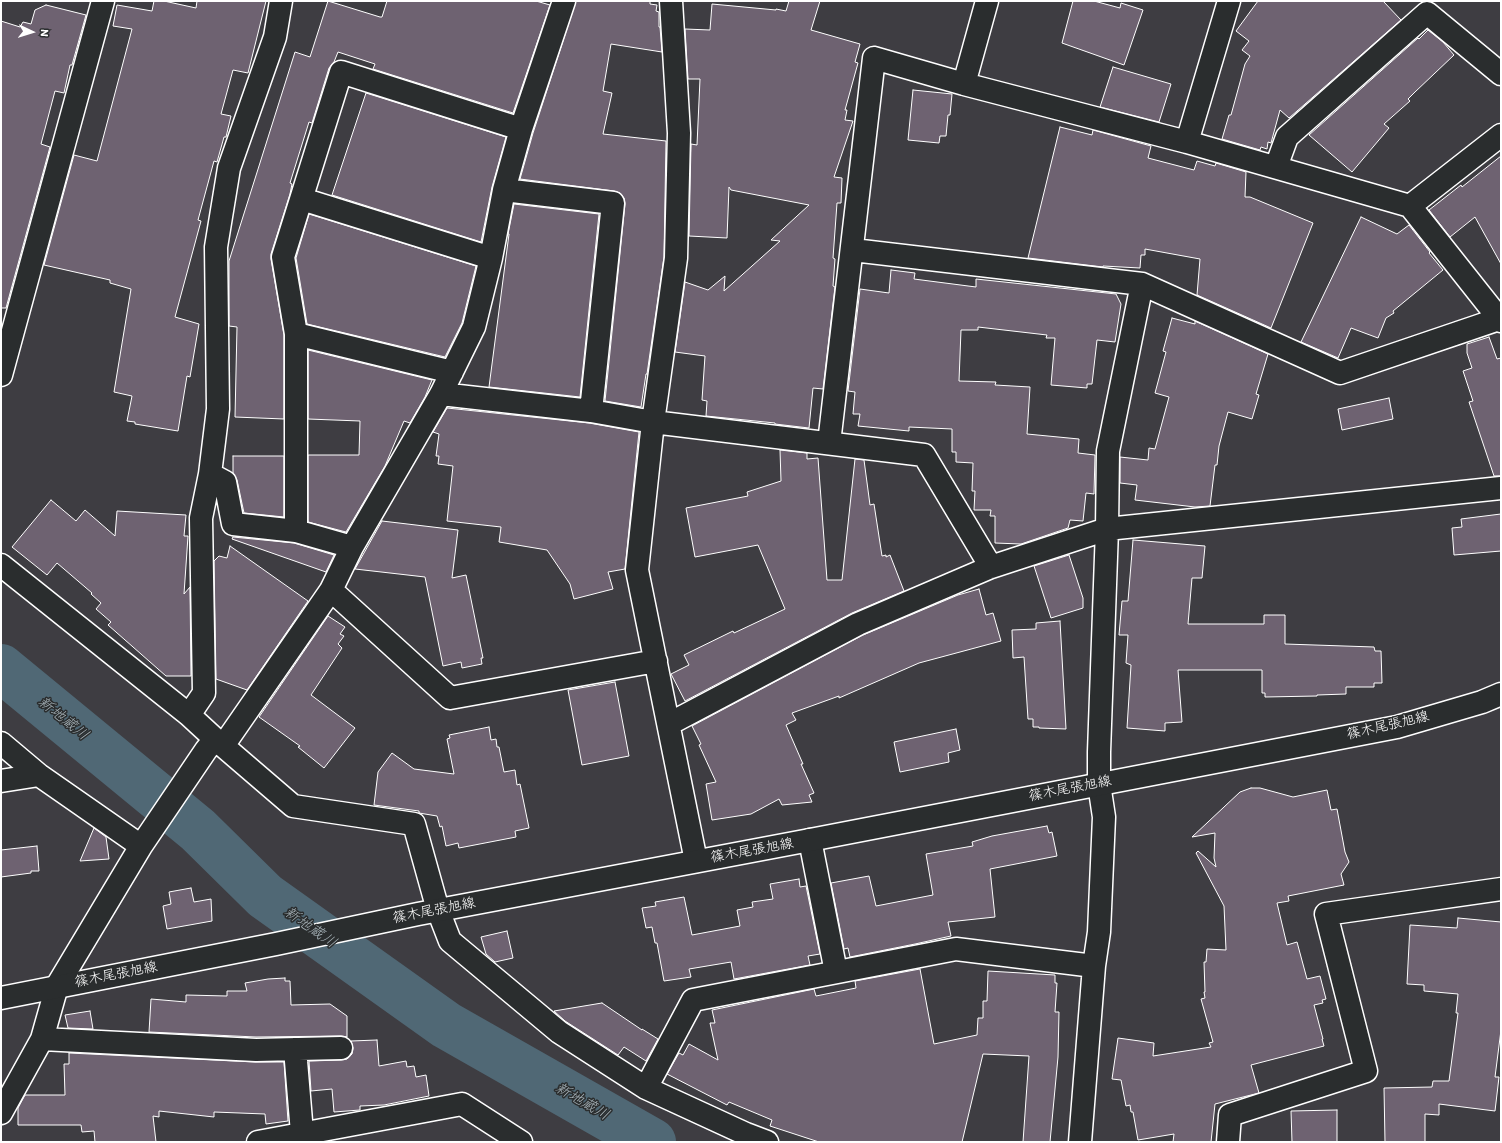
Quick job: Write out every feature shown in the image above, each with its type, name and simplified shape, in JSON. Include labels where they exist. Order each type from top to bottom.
[{"type":"street","points":[[1,375],[103,1]]},
{"type":"street","points":[[188,715],[204,693],[201,518],[210,474],[218,409],[216,247],[228,168],[275,37],[281,1]]},
{"type":"street","points":[[1,1113],[42,1039],[57,986],[146,839],[331,590],[352,547],[441,394],[474,327],[491,258],[504,190],[521,129],[564,1]]},
{"type":"street","points":[[671,1],[679,133],[676,258],[653,422],[637,570],[696,861]]},
{"type":"street","points":[[964,84],[987,1]]},
{"type":"street","points":[[1187,142],[1229,1]]},
{"type":"street","points":[[1276,167],[1287,137],[1427,13],[1501,74]]},
{"type":"street","points":[[829,443],[853,250],[874,58],[964,84],[1187,142],[1410,206],[1500,320],[1340,373],[1142,284],[853,250]]},
{"type":"street","points":[[296,531],[296,334],[283,257],[341,72],[521,129]]},
{"type":"street","points":[[1410,206],[1501,135]]},
{"type":"street","points":[[504,190],[613,203],[591,411]]},
{"type":"street","points":[[302,199],[491,258]]},
{"type":"street","points":[[1080,1142],[1094,966],[1099,932],[1104,817],[1099,784],[1099,752],[1107,528],[1108,451],[1142,284]]},
{"type":"street","points":[[296,334],[452,372]]},
{"type":"street","points":[[441,394],[591,411],[653,422],[924,455],[991,567]]},
{"type":"street","points":[[210,474],[225,482],[233,524],[296,531],[352,547]]},
{"type":"street","points":[[669,724],[858,624],[991,567],[1107,528],[1501,488]]},
{"type":"street","points":[[1,565],[188,715],[215,745],[293,806],[414,824],[428,912],[450,941],[559,1032],[646,1088],[746,1134],[767,1142]]},
{"type":"street","points":[[331,590],[450,698],[656,661]]},
{"type":"street","name":"篠木尾張旭線","points":[[1,998],[276,944],[428,912],[1397,727],[1482,702],[1501,694]]},
{"type":"street","points":[[1,743],[39,775],[146,839]]},
{"type":"street","points":[[1,781],[39,775]]},
{"type":"street","points":[[810,840],[836,972]]},
{"type":"street","points":[[1228,1142],[1230,1115],[1366,1071],[1326,914],[1501,889]]},
{"type":"street","points":[[646,1088],[693,1000],[956,949],[1094,966]]},
{"type":"street","points":[[42,1039],[256,1050],[341,1048]]},
{"type":"street","points":[[295,1049],[302,1133]]},
{"type":"street","points":[[258,1142],[462,1104],[522,1142]]},
{"type":"building","points":[[154,1],[164,1],[196,8],[197,1],[266,1],[248,73],[233,70],[221,114],[231,116],[226,137],[224,137],[217,162],[214,161],[198,220],[201,221],[175,317],[199,324],[190,377],[187,376],[178,431],[135,424],[135,422],[127,421],[132,396],[114,392],[131,289],[110,283],[110,280],[44,265],[74,155],[97,161],[132,29],[113,26],[117,5],[152,11]]},
{"type":"building","points":[[328,1],[380,17],[382,17],[387,1],[536,1],[550,5],[513,113],[373,69],[375,64],[338,52],[334,62],[329,68],[312,123],[309,122],[290,183],[292,184],[290,194],[271,254],[284,335],[284,419],[235,417],[237,327],[229,326],[229,261],[295,52],[310,57]]},
{"type":"building","points":[[576,1],[650,1],[650,4],[657,5],[656,11],[659,12],[662,52],[611,44],[603,91],[612,93],[603,134],[666,141],[664,257],[641,407],[605,401],[625,204],[624,198],[620,193],[614,191],[520,179],[533,133]]},
{"type":"building","points":[[789,1],[820,1],[811,30],[860,44],[855,62],[858,63],[845,110],[847,110],[845,120],[853,121],[834,177],[842,178],[841,203],[837,203],[833,258],[835,259],[833,286],[835,287],[823,389],[813,388],[809,428],[706,416],[707,401],[702,400],[705,356],[675,352],[685,282],[708,290],[725,276],[724,291],[780,241],[771,240],[809,205],[731,190],[729,187],[727,238],[689,236],[691,144],[697,145],[700,79],[688,79],[685,29],[710,30],[712,4],[786,11]]},
{"type":"building","points":[[1073,1],[1094,1],[1120,8],[1121,3],[1143,10],[1124,65],[1062,43]]},
{"type":"building","points":[[1258,1],[1383,1],[1401,20],[1289,118],[1280,110],[1271,143],[1268,142],[1267,149],[1261,147],[1260,150],[1222,139],[1229,115],[1231,115],[1245,64],[1250,56],[1242,50],[1249,41],[1236,31]]},
{"type":"building","points":[[46,5],[86,15],[72,65],[70,65],[64,93],[55,91],[41,144],[50,147],[6,308],[1,308],[1,21],[20,27],[23,22],[31,24],[35,10]]},
{"type":"building","points":[[1428,30],[1443,42],[1454,55],[1408,99],[1410,101],[1384,124],[1389,128],[1352,172],[1309,135]]},
{"type":"building","points":[[1113,67],[1171,84],[1159,122],[1100,107]]},
{"type":"building","points":[[913,90],[952,94],[946,136],[940,136],[939,143],[908,140]]},
{"type":"building","points":[[366,93],[506,137],[492,187],[481,242],[332,195]]},
{"type":"building","points":[[1060,127],[1092,135],[1093,130],[1151,146],[1148,158],[1194,170],[1197,161],[1215,166],[1216,163],[1246,172],[1245,197],[1250,197],[1313,223],[1271,328],[1197,295],[1200,259],[1145,249],[1145,255],[1141,255],[1140,268],[1103,267],[1028,258]]},
{"type":"building","points":[[1501,156],[1501,264],[1475,217],[1450,237],[1429,210],[1461,185],[1462,187]]},
{"type":"building","points":[[514,204],[599,214],[580,397],[489,387],[508,234]]},
{"type":"building","points":[[309,214],[476,266],[462,323],[445,357],[307,324],[296,258]]},
{"type":"building","points":[[1361,217],[1397,234],[1409,225],[1443,270],[1393,311],[1394,313],[1386,318],[1378,338],[1351,328],[1338,358],[1301,342]]},
{"type":"building","points":[[891,270],[915,273],[914,279],[976,287],[976,279],[1116,294],[1121,304],[1115,342],[1097,340],[1092,384],[1087,384],[1087,388],[1051,385],[1055,338],[1046,338],[1047,335],[978,327],[978,330],[961,330],[959,381],[996,382],[995,385],[1030,387],[1027,434],[1079,439],[1078,453],[1095,455],[1094,494],[1086,493],[1083,521],[1070,520],[1068,528],[1021,544],[995,543],[995,516],[990,516],[991,510],[974,510],[975,491],[972,491],[973,463],[956,462],[956,452],[952,452],[952,429],[909,427],[909,431],[858,426],[860,414],[853,414],[855,392],[848,391],[860,289],[889,293]]},
{"type":"building","points":[[1172,318],[1195,324],[1195,321],[1268,354],[1256,394],[1259,395],[1252,419],[1228,412],[1219,446],[1217,465],[1215,465],[1210,506],[1195,507],[1135,500],[1137,485],[1120,483],[1120,457],[1148,460],[1149,448],[1155,449],[1169,397],[1155,393],[1166,352],[1163,351]]},
{"type":"building","points":[[1489,337],[1497,359],[1501,358],[1501,476],[1494,476],[1469,402],[1473,401],[1463,371],[1472,368],[1467,353],[1467,344]]},
{"type":"building","points":[[308,350],[432,380],[425,397],[410,423],[404,421],[385,466],[346,532],[308,522],[308,455],[359,455],[360,421],[308,419]]},
{"type":"building","points":[[1389,398],[1393,419],[1342,430],[1338,409]]},
{"type":"building","points":[[447,408],[589,423],[639,432],[625,569],[608,572],[613,589],[574,599],[570,584],[547,550],[499,542],[501,527],[447,521],[453,466],[438,464],[439,456],[436,456],[439,434],[433,432]]},
{"type":"building","points":[[780,450],[807,453],[807,459],[818,458],[827,580],[842,580],[855,459],[864,460],[870,505],[874,504],[882,556],[886,555],[886,557],[890,555],[904,591],[852,613],[685,701],[671,674],[689,665],[684,655],[733,631],[734,633],[785,609],[758,545],[695,557],[686,508],[748,496],[747,492],[781,481]]},
{"type":"building","points":[[233,456],[284,456],[284,517],[244,513],[237,480],[233,473]]},
{"type":"building","points":[[51,500],[76,521],[85,510],[115,536],[117,511],[186,515],[184,536],[188,536],[184,594],[190,587],[191,676],[166,676],[108,625],[111,622],[96,609],[101,603],[91,594],[92,593],[57,563],[47,575],[12,547]]},
{"type":"building","points":[[1501,514],[1501,551],[1454,555],[1452,528],[1462,527],[1461,519]]},
{"type":"building","points":[[382,521],[458,530],[452,578],[466,575],[483,658],[481,658],[482,664],[462,668],[461,662],[443,666],[425,577],[355,569]]},
{"type":"building","points":[[233,537],[294,543],[334,555],[326,572],[232,539]]},
{"type":"building","points":[[1133,540],[1205,546],[1202,578],[1192,578],[1188,624],[1264,624],[1264,615],[1285,615],[1285,644],[1374,647],[1375,651],[1381,651],[1382,683],[1374,683],[1374,687],[1346,687],[1346,694],[1265,697],[1265,693],[1262,693],[1262,670],[1178,670],[1182,722],[1165,723],[1165,731],[1127,728],[1131,665],[1126,663],[1128,635],[1119,635],[1122,601],[1128,601]]},
{"type":"building","points":[[230,546],[308,601],[247,690],[216,679],[214,561],[219,556],[227,558]]},
{"type":"building","points":[[1069,555],[1083,598],[1083,608],[1051,618],[1034,566]]},
{"type":"building","points":[[979,589],[986,615],[993,613],[1001,641],[919,663],[839,698],[839,696],[792,713],[796,720],[786,725],[814,793],[809,795],[812,802],[782,805],[779,799],[751,814],[712,820],[706,784],[716,782],[692,726],[863,635],[958,595]]},
{"type":"building","points":[[328,616],[345,627],[340,634],[344,636],[338,644],[342,648],[311,695],[355,728],[324,768],[298,747],[300,746],[259,717]]},
{"type":"building","points":[[1060,621],[1066,729],[1033,727],[1033,719],[1028,719],[1024,657],[1013,658],[1012,630],[1036,629],[1036,623]]},
{"type":"building","points":[[615,682],[629,756],[582,765],[568,690]]},
{"type":"building","points":[[489,727],[491,740],[496,739],[497,747],[499,747],[504,772],[515,770],[517,785],[520,784],[529,828],[515,831],[516,837],[459,848],[458,843],[446,846],[442,826],[440,827],[437,816],[419,813],[419,811],[374,805],[378,772],[392,753],[414,769],[454,774],[447,739],[450,738],[449,735]]},
{"type":"building","points":[[956,729],[960,750],[948,753],[949,762],[900,772],[894,742]]},
{"type":"building","points":[[1251,788],[1260,788],[1293,797],[1327,790],[1331,810],[1337,809],[1345,852],[1349,862],[1341,874],[1344,885],[1288,896],[1289,901],[1277,903],[1287,945],[1297,942],[1307,979],[1320,976],[1326,999],[1322,1000],[1323,1003],[1314,1005],[1324,1046],[1251,1065],[1259,1093],[1215,1104],[1211,1142],[1173,1142],[1174,1134],[1138,1140],[1133,1112],[1131,1112],[1130,1105],[1126,1106],[1121,1080],[1112,1079],[1118,1038],[1154,1043],[1153,1056],[1211,1047],[1209,1043],[1213,1042],[1201,999],[1205,998],[1204,962],[1206,962],[1207,949],[1226,950],[1224,906],[1196,853],[1198,851],[1216,867],[1214,858],[1215,833],[1192,837],[1240,792]]},
{"type":"building","points":[[1047,826],[1049,833],[1052,832],[1057,856],[990,869],[995,917],[948,922],[951,936],[915,944],[850,957],[848,948],[844,949],[831,883],[869,876],[876,906],[933,895],[926,854],[973,846],[972,842],[992,836]]},
{"type":"building","points":[[94,828],[106,837],[109,859],[80,861]]},
{"type":"building","points":[[37,846],[39,871],[31,871],[31,873],[1,877],[1,850]]},
{"type":"building","points":[[799,879],[800,887],[806,886],[820,954],[808,956],[810,965],[734,979],[731,962],[689,969],[691,977],[664,981],[657,943],[655,943],[652,927],[646,928],[642,908],[656,906],[655,902],[684,897],[692,935],[740,926],[737,910],[753,907],[752,902],[773,899],[770,884]]},
{"type":"building","points":[[191,888],[194,902],[211,899],[212,921],[167,929],[163,906],[171,904],[169,892]]},
{"type":"building","points":[[1458,918],[1501,922],[1501,1030],[1495,1077],[1499,1077],[1495,1111],[1439,1104],[1439,1115],[1425,1114],[1425,1142],[1385,1142],[1384,1088],[1432,1087],[1433,1081],[1449,1081],[1458,1013],[1456,1013],[1458,994],[1424,991],[1424,985],[1407,984],[1410,925],[1457,928]]},
{"type":"building","points":[[507,931],[513,958],[495,962],[486,954],[481,937]]},
{"type":"building","points":[[920,969],[934,1044],[977,1035],[978,1018],[983,1018],[983,1001],[987,1001],[988,971],[1055,975],[1055,983],[1057,983],[1055,1012],[1059,1012],[1058,1057],[1050,1142],[1023,1142],[1029,1056],[983,1054],[962,1142],[819,1142],[770,1126],[772,1120],[729,1102],[727,1105],[667,1074],[679,1053],[683,1055],[689,1044],[718,1060],[710,1023],[715,1023],[712,1010],[814,989],[816,996],[856,988],[855,981]]},
{"type":"building","points":[[285,978],[285,981],[290,981],[291,1005],[330,1004],[347,1016],[347,1037],[256,1037],[149,1032],[151,999],[186,1002],[186,995],[227,996],[227,991],[247,991],[245,983]]},
{"type":"building","points":[[602,1003],[658,1039],[646,1061],[624,1047],[618,1055],[565,1021],[554,1011]]},
{"type":"building","points":[[90,1011],[93,1029],[68,1028],[65,1015]]},
{"type":"building","points":[[377,1040],[379,1066],[406,1061],[407,1067],[414,1066],[416,1077],[426,1075],[429,1096],[384,1105],[360,1106],[360,1110],[334,1112],[332,1089],[311,1091],[309,1061],[347,1059],[352,1054],[353,1048],[351,1041]]},
{"type":"building","points":[[69,1053],[255,1062],[284,1062],[288,1121],[266,1124],[265,1114],[214,1112],[214,1117],[159,1111],[159,1117],[153,1116],[156,1142],[95,1142],[94,1131],[82,1132],[81,1125],[18,1125],[18,1108],[25,1095],[65,1095],[64,1064],[69,1064]]},
{"type":"building","points":[[1337,1110],[1337,1142],[1292,1142],[1291,1111]]},
{"type":"waterway","name":"新地蔵川","points":[[1,668],[198,830],[265,896],[446,1025],[652,1142]]}]
